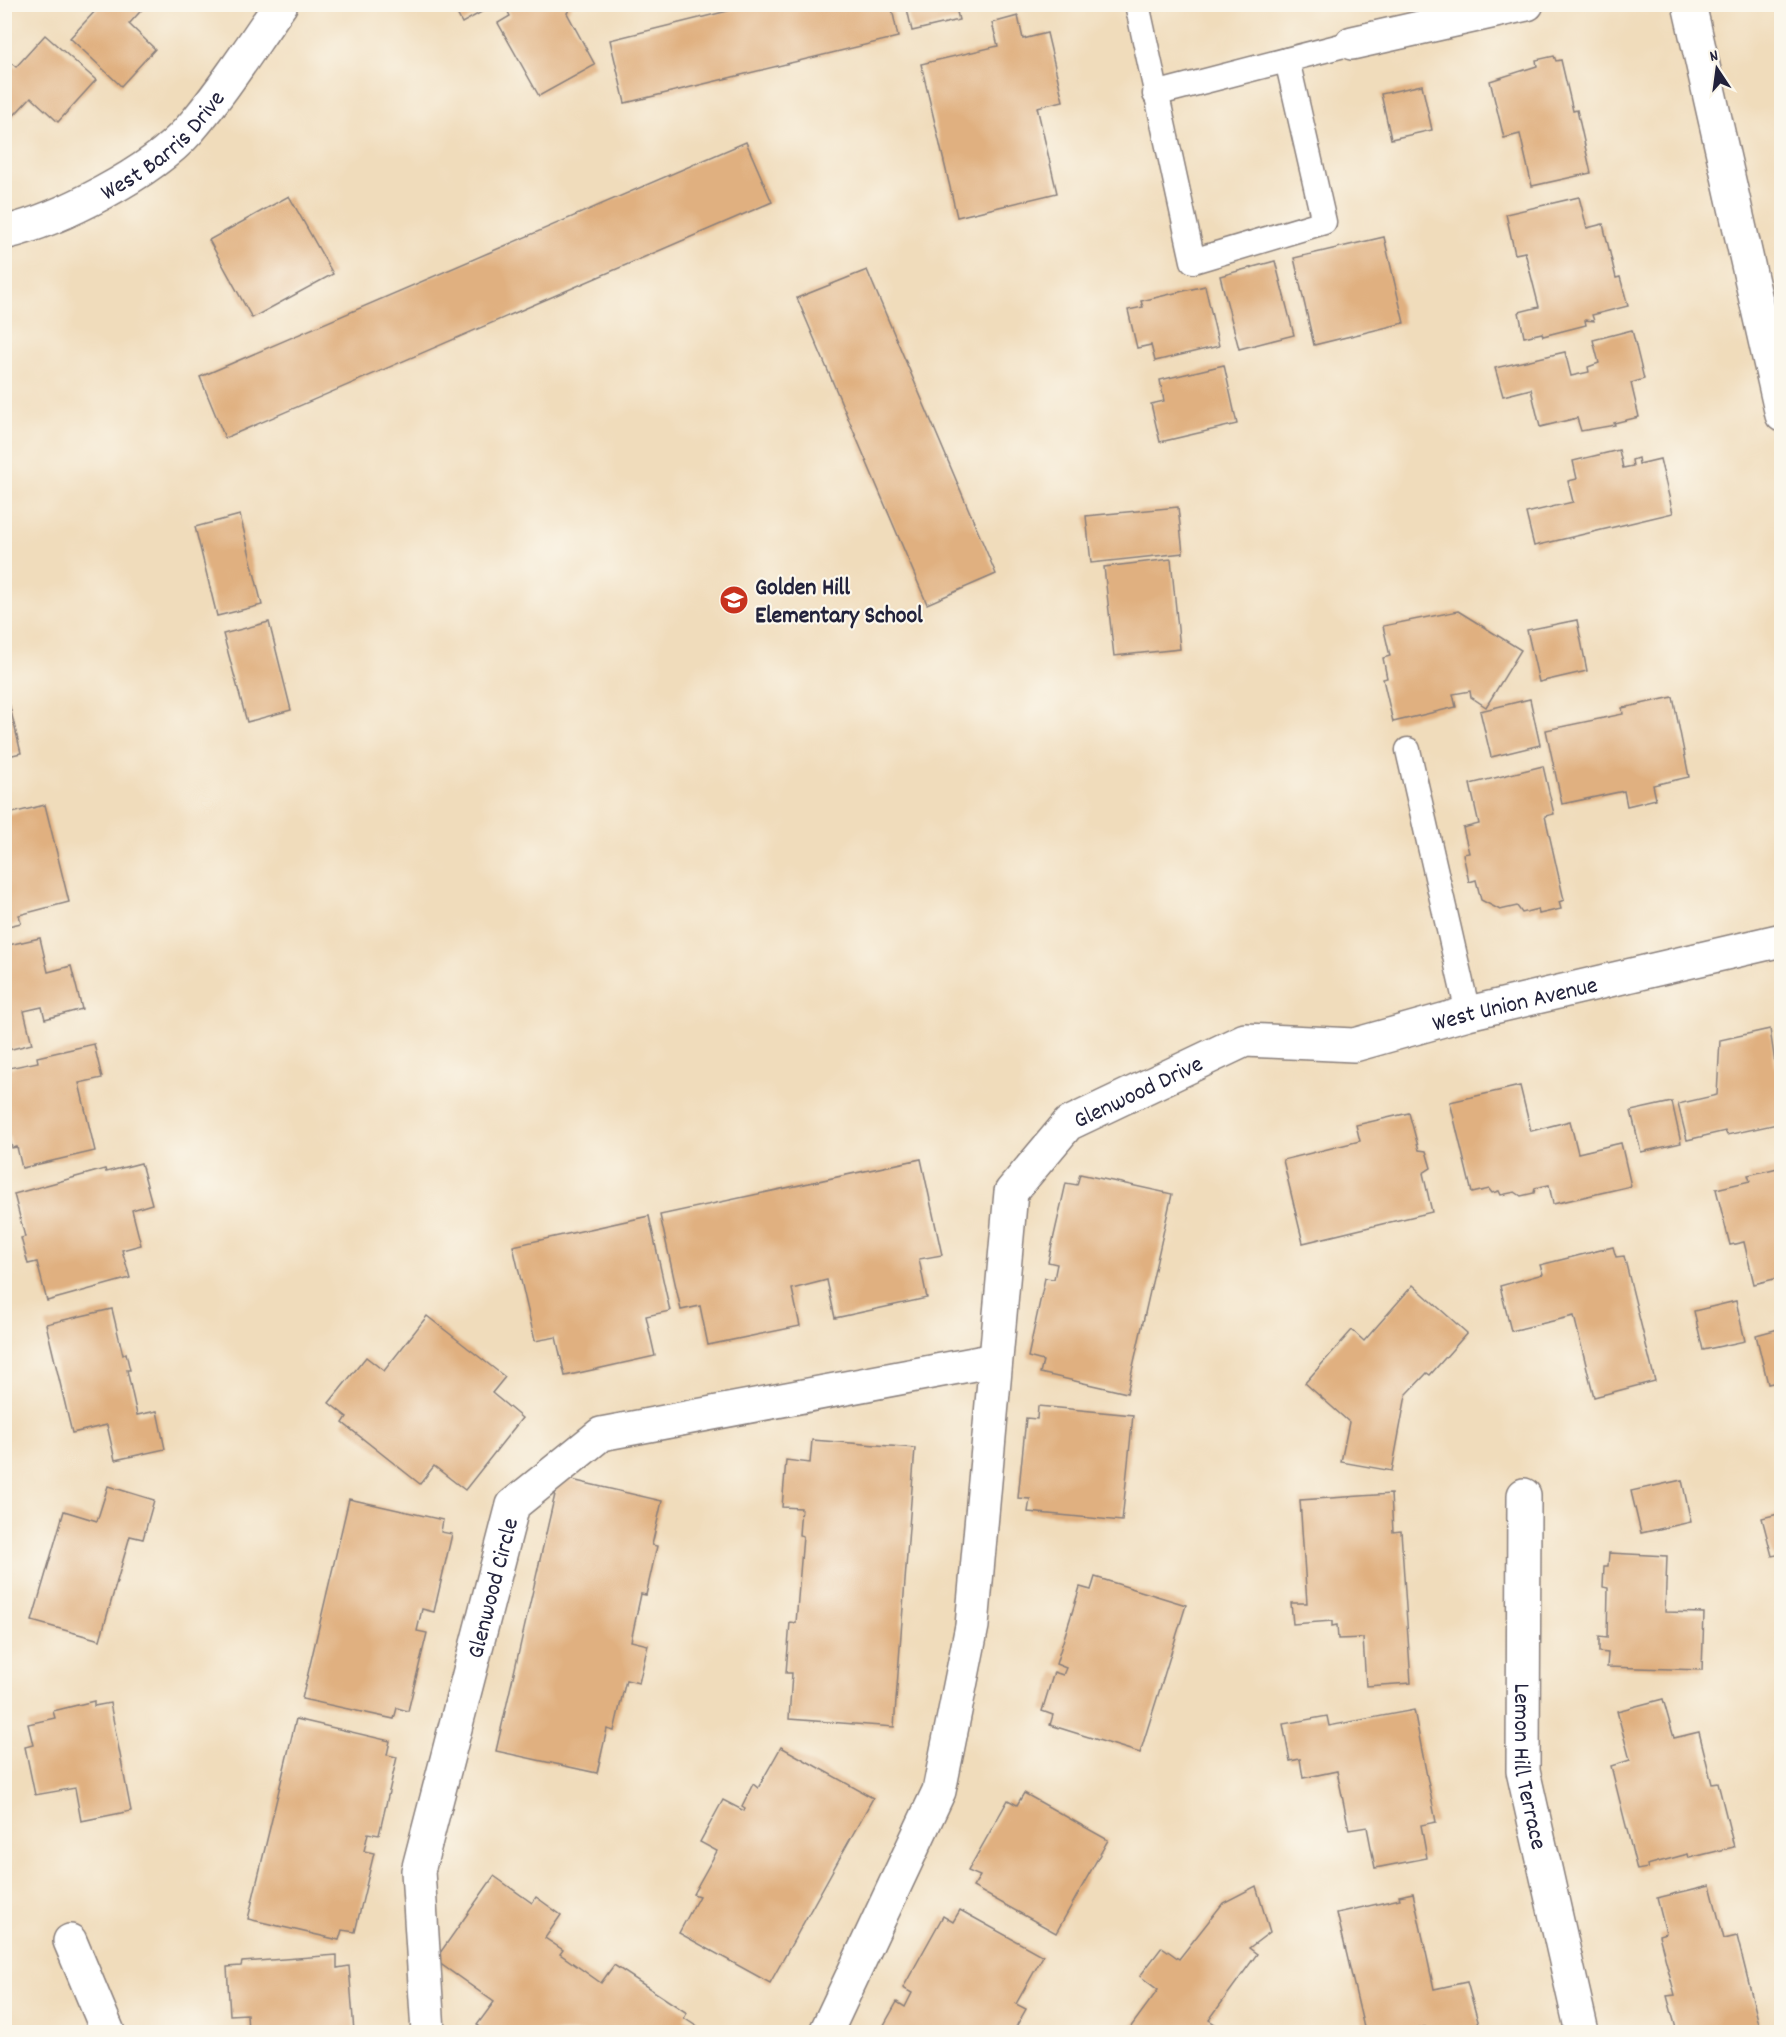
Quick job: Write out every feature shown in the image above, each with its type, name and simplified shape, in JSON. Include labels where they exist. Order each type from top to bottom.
[{"type":"street","name":"West Barris Drive","points":[[4,233],[31,226],[129,180],[188,131],[281,4]]},
{"type":"street","points":[[1352,43],[1527,4]]},
{"type":"street","points":[[1689,4],[1782,415]]},
{"type":"street","name":"West Union Avenue","points":[[1245,1040],[1353,1045],[1468,1013],[1782,940]]},
{"type":"street","name":"Glenwood Drive","points":[[826,2032],[939,1791],[972,1626],[1011,1192],[1068,1124],[1245,1040]]},
{"type":"street","name":"Glenwood Circle","points":[[428,2032],[418,1871],[513,1505],[601,1434],[995,1360]]},
{"type":"street","name":"Lemon Hill Terrace","points":[[1524,1495],[1523,1771],[1582,2032]]},
{"type":"street","points":[[70,1941],[108,2032]]},
{"type":"lane","points":[[1137,4],[1193,261],[1324,222],[1287,60]]},
{"type":"lane","points":[[1155,94],[1352,43]]},
{"type":"lane","points":[[1408,750],[1468,1013]]},
{"type":"building","points":[[94,4],[147,4],[129,24],[155,49],[121,86],[70,38],[98,8]]},
{"type":"building","points":[[452,4],[496,4],[462,23]]},
{"type":"building","points":[[504,4],[573,4],[567,13],[595,65],[539,96],[498,23],[510,16]]},
{"type":"building","points":[[756,4],[891,4],[898,37],[625,103],[610,40]]},
{"type":"building","points":[[906,4],[955,4],[959,20],[912,31]]},
{"type":"building","points":[[1018,16],[1023,39],[1047,33],[1063,101],[1037,107],[1057,193],[957,217],[921,64],[998,46],[992,23]]},
{"type":"building","points":[[45,35],[96,80],[58,122],[31,97],[4,126],[4,57],[16,67]]},
{"type":"building","points":[[1554,56],[1556,61],[1561,60],[1573,111],[1577,110],[1591,173],[1532,186],[1520,134],[1504,138],[1490,81],[1537,66],[1536,60]]},
{"type":"building","points":[[1422,85],[1432,130],[1391,139],[1381,94]]},
{"type":"building","points":[[746,142],[772,202],[225,438],[200,377]]},
{"type":"building","points":[[289,196],[333,274],[252,318],[209,240]]},
{"type":"building","points":[[1579,197],[1587,228],[1603,224],[1616,278],[1620,277],[1628,306],[1592,315],[1594,321],[1585,320],[1586,325],[1543,336],[1542,333],[1524,337],[1519,312],[1539,307],[1525,252],[1515,254],[1506,214]]},
{"type":"building","points":[[1384,237],[1404,323],[1314,345],[1294,258]]},
{"type":"building","points":[[1275,261],[1294,335],[1239,349],[1220,276]]},
{"type":"building","points":[[867,270],[996,574],[927,604],[797,298]]},
{"type":"building","points":[[1205,286],[1219,346],[1155,361],[1151,345],[1137,348],[1128,310],[1143,307],[1141,301]]},
{"type":"building","points":[[1632,330],[1644,379],[1631,383],[1639,417],[1614,423],[1615,425],[1581,431],[1577,418],[1540,427],[1531,389],[1503,396],[1495,368],[1565,352],[1571,376],[1589,372],[1588,367],[1599,363],[1593,340]]},
{"type":"building","points":[[1224,365],[1237,424],[1160,442],[1151,404],[1164,401],[1160,380]]},
{"type":"building","points":[[1619,450],[1623,468],[1633,466],[1632,460],[1638,458],[1639,464],[1660,459],[1673,513],[1534,546],[1526,513],[1573,502],[1568,481],[1577,479],[1573,461]]},
{"type":"building","points":[[1178,507],[1183,553],[1091,563],[1086,516]]},
{"type":"building","points":[[240,515],[262,605],[217,616],[195,527]]},
{"type":"building","points":[[1171,559],[1180,649],[1114,656],[1104,567]]},
{"type":"building","points":[[1458,611],[1521,650],[1486,707],[1471,697],[1470,691],[1453,694],[1456,707],[1393,722],[1383,679],[1387,678],[1383,658],[1390,656],[1383,626]]},
{"type":"building","points":[[1577,620],[1587,671],[1539,682],[1527,630]]},
{"type":"building","points":[[269,622],[291,710],[247,722],[223,634]]},
{"type":"building","points":[[1673,697],[1689,777],[1653,785],[1656,799],[1627,806],[1624,791],[1562,804],[1546,730],[1623,714],[1622,708]]},
{"type":"building","points":[[8,699],[21,753],[4,757],[4,700]]},
{"type":"building","points":[[1530,699],[1540,745],[1491,757],[1480,711]]},
{"type":"building","points":[[1543,766],[1554,814],[1545,816],[1564,900],[1559,902],[1561,909],[1539,914],[1538,909],[1522,913],[1517,906],[1500,910],[1481,900],[1476,880],[1469,882],[1463,854],[1469,853],[1463,828],[1479,824],[1470,784]]},
{"type":"building","points":[[45,805],[69,902],[19,915],[21,923],[4,927],[4,815]]},
{"type":"building","points":[[40,938],[48,972],[71,966],[82,1009],[45,1019],[42,1007],[24,1011],[32,1044],[4,1051],[4,946]]},
{"type":"building","points":[[1770,1029],[1776,1070],[1782,1069],[1782,1123],[1727,1135],[1725,1131],[1687,1140],[1678,1104],[1717,1095],[1720,1040]]},
{"type":"building","points":[[94,1044],[102,1078],[79,1083],[95,1151],[22,1168],[17,1147],[12,1148],[4,1117],[4,1108],[8,1107],[4,1092],[4,1069],[38,1062],[37,1057]]},
{"type":"building","points":[[1520,1086],[1531,1131],[1570,1121],[1578,1153],[1621,1143],[1631,1186],[1553,1204],[1549,1185],[1535,1188],[1534,1193],[1521,1196],[1515,1192],[1501,1195],[1499,1191],[1492,1193],[1489,1189],[1472,1193],[1450,1102]]},
{"type":"building","points":[[1672,1102],[1681,1143],[1641,1152],[1631,1111]]},
{"type":"building","points":[[1409,1113],[1419,1150],[1426,1151],[1431,1168],[1423,1173],[1432,1212],[1303,1243],[1283,1160],[1360,1141],[1356,1125]]},
{"type":"building","points":[[921,1159],[942,1255],[919,1259],[927,1298],[835,1318],[827,1280],[792,1289],[800,1326],[708,1345],[700,1306],[681,1310],[660,1215]]},
{"type":"building","points":[[141,1163],[152,1204],[132,1210],[141,1245],[122,1250],[130,1278],[47,1301],[37,1262],[28,1264],[21,1238],[25,1237],[14,1194],[105,1169],[106,1172]]},
{"type":"building","points":[[1782,1167],[1782,1277],[1754,1284],[1744,1242],[1730,1245],[1716,1189],[1750,1181],[1748,1175]]},
{"type":"building","points":[[1080,1174],[1172,1194],[1127,1393],[1040,1373],[1043,1361],[1028,1357],[1045,1278],[1054,1279],[1057,1264],[1048,1262],[1066,1183],[1077,1185]]},
{"type":"building","points":[[649,1216],[670,1311],[646,1316],[655,1356],[565,1376],[556,1337],[535,1341],[513,1246]]},
{"type":"building","points":[[1613,1247],[1616,1257],[1624,1256],[1655,1381],[1594,1397],[1574,1316],[1511,1331],[1500,1286],[1543,1274],[1540,1265]]},
{"type":"building","points":[[1413,1285],[1467,1333],[1430,1375],[1427,1373],[1406,1395],[1392,1471],[1341,1462],[1349,1422],[1305,1383],[1352,1330],[1364,1341]]},
{"type":"building","points":[[1736,1301],[1745,1341],[1703,1350],[1694,1311]]},
{"type":"building","points":[[112,1309],[123,1355],[126,1353],[130,1370],[127,1370],[137,1415],[157,1411],[165,1449],[115,1460],[107,1425],[72,1433],[46,1324]]},
{"type":"building","points":[[427,1316],[505,1377],[492,1393],[522,1418],[465,1490],[434,1466],[420,1484],[343,1423],[347,1417],[329,1403],[366,1357],[384,1371]]},
{"type":"building","points":[[1782,1328],[1782,1381],[1768,1384],[1756,1335]]},
{"type":"building","points":[[1038,1406],[1133,1415],[1122,1521],[1028,1512],[1030,1499],[1018,1498],[1026,1418],[1037,1419]]},
{"type":"building","points":[[812,1440],[915,1448],[894,1727],[789,1719],[792,1673],[786,1673],[790,1622],[796,1623],[803,1536],[799,1535],[801,1508],[782,1507],[786,1460],[810,1463]]},
{"type":"building","points":[[559,1477],[662,1501],[652,1545],[657,1546],[646,1595],[641,1594],[631,1641],[648,1645],[639,1683],[626,1680],[614,1731],[607,1729],[597,1773],[496,1751]]},
{"type":"building","points":[[1682,1480],[1691,1522],[1641,1533],[1631,1491]]},
{"type":"building","points":[[108,1486],[154,1500],[143,1539],[130,1536],[100,1640],[32,1621],[64,1511],[97,1521]]},
{"type":"building","points":[[1391,1494],[1393,1532],[1401,1531],[1411,1683],[1366,1686],[1363,1638],[1338,1639],[1337,1625],[1332,1626],[1332,1621],[1293,1624],[1291,1603],[1307,1603],[1300,1500]]},
{"type":"building","points":[[349,1499],[443,1520],[441,1532],[452,1534],[434,1612],[422,1609],[417,1631],[427,1633],[408,1711],[397,1708],[394,1719],[302,1699]]},
{"type":"building","points":[[1782,1513],[1782,1554],[1772,1556],[1762,1518]]},
{"type":"building","points":[[1609,1553],[1667,1556],[1665,1612],[1704,1613],[1702,1670],[1607,1667],[1608,1653],[1599,1652],[1599,1637],[1607,1638],[1608,1588],[1603,1587],[1604,1566],[1608,1566]]},
{"type":"building","points":[[1095,1577],[1186,1605],[1140,1753],[1050,1725],[1053,1715],[1042,1711],[1054,1672],[1063,1675],[1066,1668],[1056,1664],[1080,1587],[1091,1590]]},
{"type":"building","points":[[1663,1699],[1674,1738],[1699,1732],[1712,1784],[1718,1783],[1734,1847],[1689,1858],[1688,1854],[1637,1870],[1611,1766],[1630,1760],[1617,1711]]},
{"type":"building","points":[[94,1701],[94,1706],[110,1703],[131,1811],[81,1821],[75,1788],[35,1795],[25,1747],[33,1745],[28,1724],[55,1718],[53,1711]]},
{"type":"building","points":[[1414,1710],[1436,1822],[1421,1825],[1427,1858],[1375,1868],[1367,1827],[1349,1830],[1337,1771],[1303,1778],[1300,1759],[1290,1761],[1283,1724],[1327,1716],[1329,1726]]},
{"type":"building","points":[[296,1719],[390,1741],[387,1755],[397,1757],[379,1835],[368,1833],[364,1851],[374,1853],[355,1932],[342,1930],[339,1940],[248,1919]]},
{"type":"building","points":[[781,1747],[873,1798],[770,1983],[679,1933],[699,1896],[693,1894],[717,1851],[700,1842],[723,1800],[744,1811],[745,1808],[742,1806],[753,1784],[758,1788]]},
{"type":"building","points":[[1024,1793],[1108,1840],[1056,1933],[973,1887],[980,1876],[968,1871],[1008,1800],[1017,1805]]},
{"type":"building","points":[[494,1876],[532,1903],[536,1897],[561,1915],[545,1938],[563,1950],[560,1954],[601,1983],[614,1965],[687,2013],[684,2018],[705,2032],[488,2032],[477,2025],[494,2002],[435,1960]]},
{"type":"building","points":[[1710,1885],[1724,1939],[1737,1936],[1761,2032],[1677,2032],[1667,1996],[1675,1995],[1659,1935],[1666,1933],[1657,1898]]},
{"type":"building","points":[[1256,1886],[1270,1932],[1249,1948],[1257,1954],[1209,2020],[1227,2032],[1127,2032],[1158,1990],[1140,1976],[1162,1947],[1179,1959],[1223,1903]]},
{"type":"building","points":[[1413,1893],[1434,1989],[1467,1982],[1481,2032],[1426,2032],[1425,2027],[1403,2032],[1365,2032],[1337,1913],[1400,1899],[1399,1896]]},
{"type":"building","points":[[960,1910],[1043,1956],[1016,2004],[1026,2009],[1013,2032],[880,2032],[897,2002],[905,2007],[912,1993],[903,1988],[943,1916],[953,1922]]},
{"type":"building","points":[[337,1955],[337,1968],[349,1966],[354,2032],[248,2032],[247,2014],[230,2015],[227,1967],[241,1966],[242,1962]]},
{"type":"place","name":"Golden Hill Elementary School","points":[[734,600]]}]
